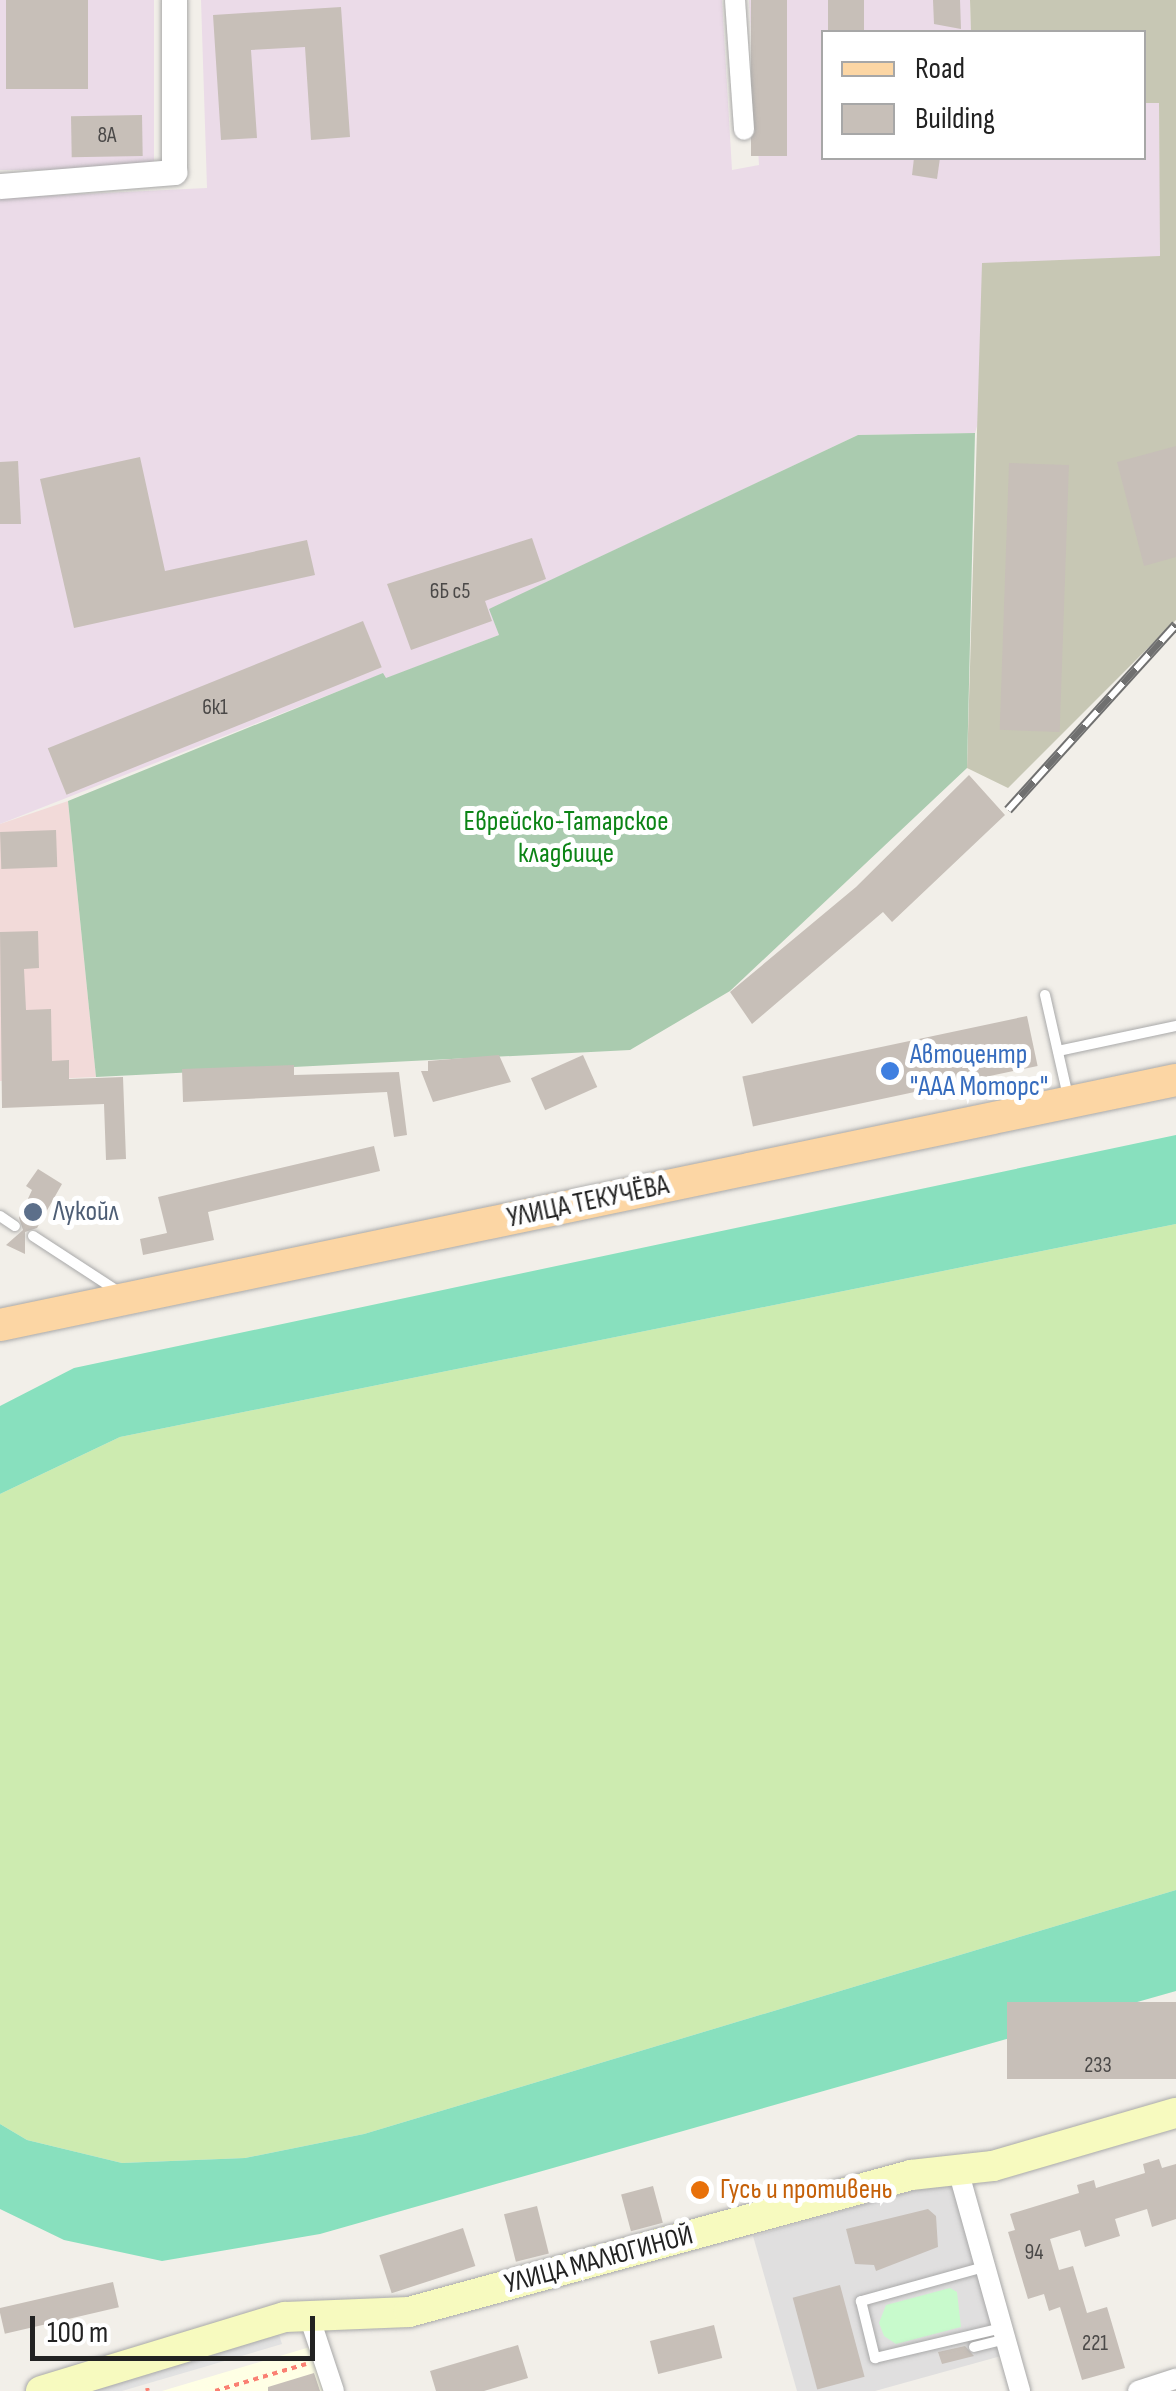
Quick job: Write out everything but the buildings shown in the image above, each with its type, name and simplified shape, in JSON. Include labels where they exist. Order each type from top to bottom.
[{"type":"main road","name":"УЛИЦА ТЕКУЧЁВА","points":[[0,1325],[1176,1080]]},
{"type":"main road","name":"УЛИЦА МАЛЮГИНОЙ","points":[[41,2391],[285,2317],[410,2312],[910,2175],[958,2170],[1176,2113]]},
{"type":"street","points":[[0,186],[174,172],[174,0]]},
{"type":"street","points":[[735,0],[744,130]]},
{"type":"street","points":[[958,2170],[1020,2391]]},
{"type":"street","points":[[309,2316],[334,2391]]},
{"type":"street","points":[[1138,2391],[1176,2379]]},
{"type":"lane","points":[[1046,995],[1070,1102]]},
{"type":"lane","points":[[1058,1051],[1176,1026]]},
{"type":"lane","points":[[0,1216],[15,1226]]},
{"type":"lane","points":[[32,1236],[128,1298]]},
{"type":"lane","points":[[985,2267],[864,2299],[876,2358],[1004,2333]]},
{"type":"lane","points":[[974,2347],[1004,2333]]},
{"type":"path","points":[[215,2391],[314,2364]]},
{"type":"shaded area","points":[[0,0],[154,0],[154,170],[0,170]]},
{"type":"shaded area","points":[[201,0],[722,0],[732,170],[759,165],[749,0],[970,0],[971,30],[821,30],[821,160],[1146,160],[1146,103],[1159,102],[1161,256],[982,410],[975,433],[858,435],[490,609],[499,635],[385,679],[382,674],[0,824],[0,198],[207,188]]},
{"type":"shaded area","points":[[970,0],[1176,0],[1176,620],[1008,788],[967,768],[982,263],[1160,256],[1159,103],[1146,103],[1146,30],[971,30]]},
{"type":"shaded area","points":[[68,801],[96,1077],[0,1081],[0,824]]},
{"type":"shaded area","points":[[951,2180],[1001,2356],[875,2391],[797,2391],[753,2236]]},
{"type":"shaded area","points":[[278,2331],[282,2344],[122,2391],[74,2391]]},
{"type":"shaded area","points":[[310,2347],[324,2391],[162,2391]]},
{"type":"green space","name":"Еврейско-Татарское кладбище","points":[[975,433],[967,768],[730,991],[630,1050],[96,1077],[68,801],[383,673],[386,678],[499,635],[489,609],[858,435]]},
{"type":"green space","points":[[1176,1135],[1176,1224],[120,1437],[0,1494],[0,1406],[74,1368]]},
{"type":"green space","points":[[1176,1224],[1176,1890],[364,2134],[245,2158],[122,2163],[27,2140],[0,2124],[0,1494],[120,1437]]},
{"type":"green space","points":[[1176,1890],[1176,1991],[320,2234],[162,2261],[64,2240],[0,2209],[0,2124],[27,2140],[122,2163],[245,2158],[364,2134]]},
{"type":"green space","points":[[950,2288],[957,2292],[961,2327],[896,2344],[884,2336],[879,2323],[886,2305]]},
{"type":"railway","points":[[1008,810],[1176,625]]},
{"type":"place","name":"Автоцентр \"ААА Моторс\"","points":[[890,1071]]},
{"type":"place","name":"Лукойл","points":[[33,1212]]},
{"type":"place","name":"Гусь и противень","points":[[700,2190]]}]
